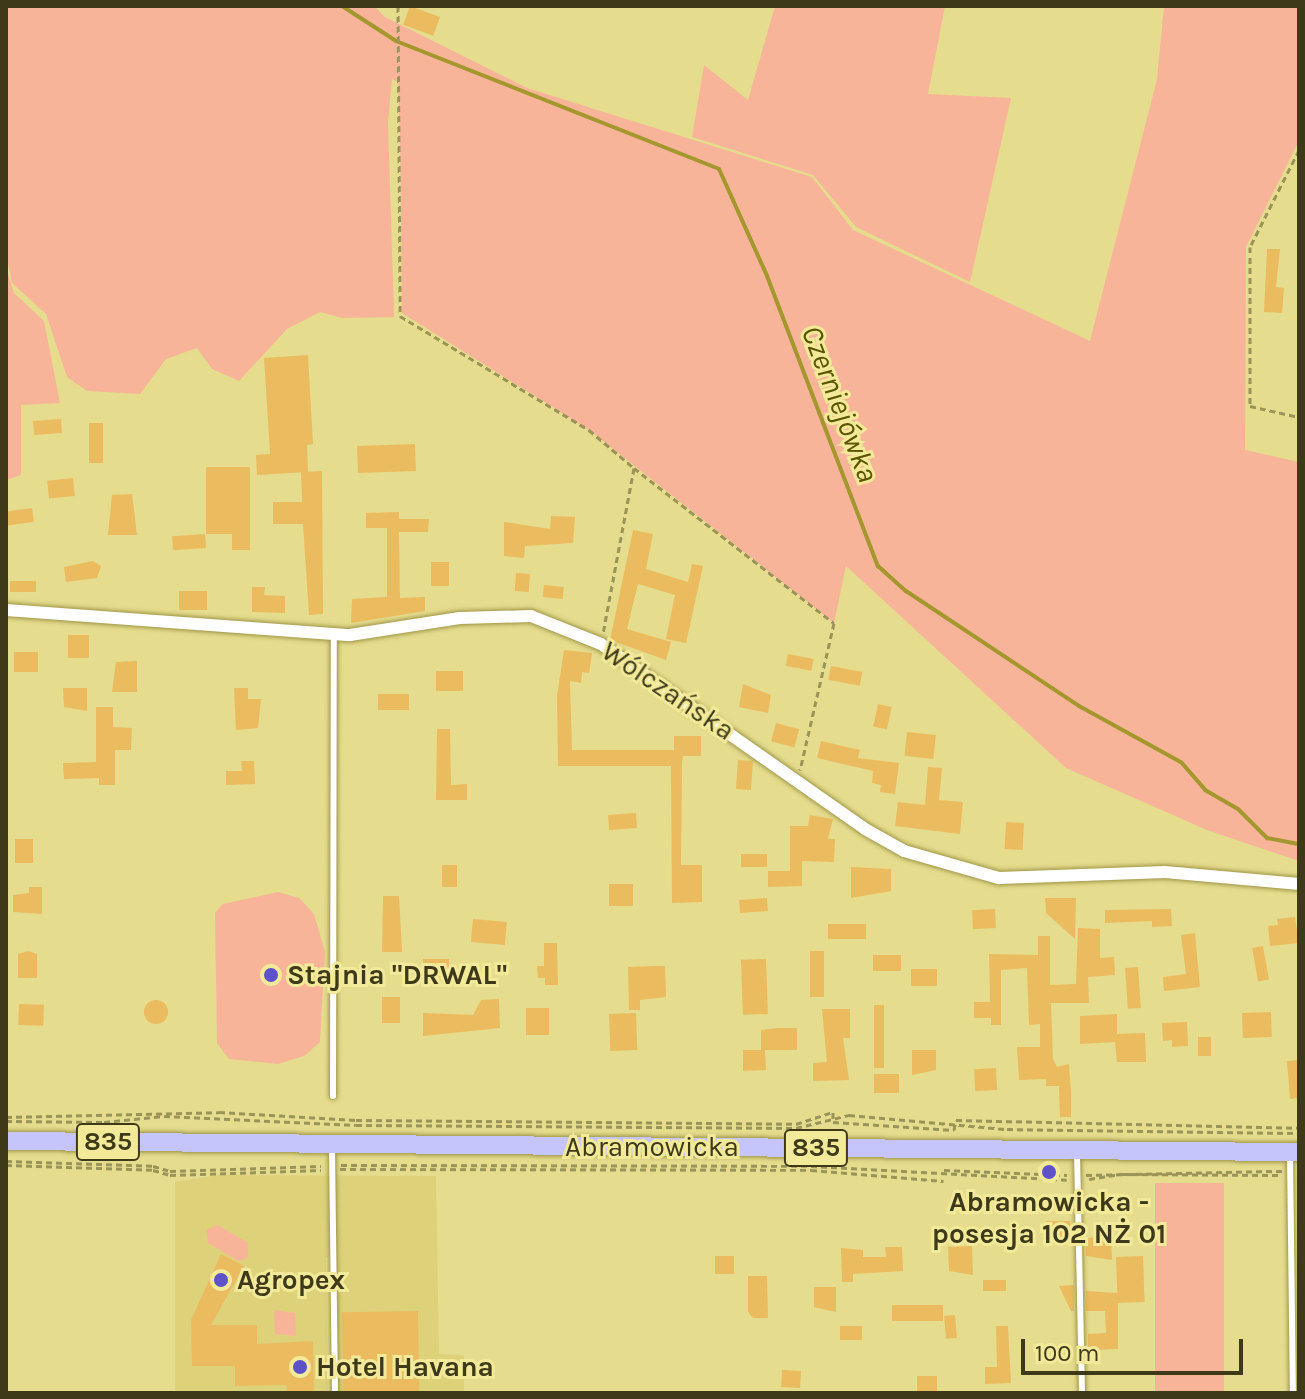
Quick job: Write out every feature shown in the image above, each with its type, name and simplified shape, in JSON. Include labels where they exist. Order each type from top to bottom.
[{"type":"main road","name":"Abramowicka","points":[[6,1141],[1295,1152]]},
{"type":"street","name":"Wólczańska","points":[[6,610],[334,634],[381,633],[460,618],[515,615],[559,626],[601,644],[798,778],[887,844],[982,875],[1194,873],[1299,884]]},
{"type":"lane","points":[[333,1096],[338,871],[334,634]]},
{"type":"lane","points":[[332,1144],[335,1393]]},
{"type":"lane","points":[[1077,1150],[1075,1179],[1082,1393]]},
{"type":"lane","points":[[1293,1393],[1290,1173],[1295,1152]]},
{"type":"path","points":[[398,6],[394,28],[400,316],[589,430],[834,623],[798,778]]},
{"type":"path","points":[[1299,150],[1250,247],[1250,406],[1299,417]]},
{"type":"path","points":[[601,644],[634,468]]},
{"type":"path","points":[[6,1119],[104,1122],[164,1116],[356,1125],[796,1128],[833,1117],[955,1125],[1299,1130]]},
{"type":"path","points":[[6,1163],[153,1170],[170,1175],[332,1168],[811,1166],[1011,1175],[1049,1183],[1122,1171],[1290,1173]]},
{"type":"path","points":[[332,1168],[811,1170],[944,1181]]},
{"type":"path","points":[[944,1170],[1011,1170],[1035,1177],[1070,1174],[1075,1179]]},
{"type":"shaded area","points":[[6,6],[374,6],[385,17],[527,88],[812,177],[853,230],[1090,341],[1157,79],[1164,6],[1299,6],[1299,141],[1246,247],[1245,450],[1299,462],[1299,861],[1207,830],[1066,768],[846,566],[834,623],[589,430],[402,313],[398,82],[392,79],[388,123],[394,317],[342,318],[320,312],[287,329],[239,381],[212,369],[197,348],[166,359],[140,394],[87,391],[67,377],[46,314],[12,283],[6,252]]},
{"type":"shaded area","points":[[775,6],[945,6],[928,94],[1011,98],[970,282],[856,227],[813,175],[692,137],[704,65],[748,100]]},
{"type":"shaded area","points":[[6,268],[14,293],[44,321],[60,403],[21,405],[21,475],[6,480]]},
{"type":"shaded area","name":"Stajnia \"DRWAL\"","points":[[278,892],[299,898],[314,914],[325,952],[320,1042],[304,1056],[278,1064],[229,1059],[217,1043],[215,913],[223,904]]},
{"type":"shaded area","points":[[218,1175],[436,1176],[439,1354],[464,1355],[464,1393],[338,1393],[337,1257],[326,1257],[328,1393],[175,1393],[175,1182]]},
{"type":"shaded area","points":[[1155,1183],[1224,1183],[1224,1393],[1155,1393]]},
{"type":"shaded area","points":[[218,1225],[248,1243],[248,1258],[238,1261],[208,1243],[206,1230]]},
{"type":"shaded area","points":[[274,1310],[295,1313],[296,1336],[275,1334]]},
{"type":"building","points":[[410,6],[440,17],[433,36],[403,25]]},
{"type":"building","points":[[1267,249],[1280,249],[1276,287],[1284,288],[1282,313],[1264,312]]},
{"type":"building","points":[[308,355],[313,444],[307,445],[308,472],[257,475],[256,455],[270,454],[264,358]]},
{"type":"building","points":[[61,419],[62,433],[34,435],[33,421]]},
{"type":"building","points":[[89,423],[103,423],[103,463],[89,463]]},
{"type":"building","points":[[415,444],[416,471],[358,473],[357,446]]},
{"type":"building","points":[[206,467],[250,467],[250,550],[232,550],[232,534],[206,534]]},
{"type":"building","points":[[322,471],[323,614],[309,615],[303,524],[273,524],[273,502],[302,502],[301,472]]},
{"type":"building","points":[[73,478],[75,496],[49,499],[47,481]]},
{"type":"building","points":[[132,494],[137,535],[108,535],[112,495]]},
{"type":"building","points":[[32,508],[34,522],[8,525],[6,512]]},
{"type":"building","points":[[399,512],[399,519],[429,519],[428,532],[399,532],[400,598],[425,597],[425,611],[351,623],[352,599],[387,597],[387,528],[366,528],[366,513]]},
{"type":"building","points":[[551,516],[575,517],[573,543],[525,546],[524,558],[504,556],[504,522],[550,529]]},
{"type":"building","points":[[633,530],[653,534],[646,569],[688,582],[692,564],[703,566],[686,643],[666,639],[675,595],[638,584],[627,629],[671,642],[666,660],[610,640]]},
{"type":"building","points":[[205,534],[206,548],[173,550],[172,536]]},
{"type":"building","points":[[93,561],[101,566],[97,578],[66,582],[64,567]]},
{"type":"building","points":[[431,562],[449,562],[449,586],[431,586]]},
{"type":"building","points":[[516,573],[530,574],[529,592],[515,591]]},
{"type":"building","points":[[10,581],[36,581],[36,592],[10,592]]},
{"type":"building","points":[[544,585],[564,587],[563,599],[543,597]]},
{"type":"building","points":[[252,587],[265,587],[264,595],[285,596],[285,613],[252,612]]},
{"type":"building","points":[[179,591],[207,591],[207,610],[179,610]]},
{"type":"building","points":[[68,635],[89,635],[89,658],[68,658]]},
{"type":"building","points":[[564,650],[592,653],[589,673],[582,672],[581,683],[570,681],[572,750],[674,750],[674,736],[701,736],[701,756],[683,756],[681,865],[702,865],[702,902],[672,903],[671,766],[558,766],[557,696]]},
{"type":"building","points":[[14,652],[38,652],[38,672],[14,672]]},
{"type":"building","points":[[788,654],[814,659],[811,671],[786,666]]},
{"type":"building","points":[[137,661],[137,692],[112,692],[116,662]]},
{"type":"building","points":[[831,666],[862,672],[860,686],[828,680]]},
{"type":"building","points":[[436,671],[463,671],[463,691],[436,691]]},
{"type":"building","points":[[743,684],[771,695],[768,713],[739,707]]},
{"type":"building","points":[[63,688],[87,688],[87,711],[64,707]]},
{"type":"building","points":[[234,688],[248,688],[248,699],[261,699],[258,728],[236,730]]},
{"type":"building","points":[[378,694],[409,694],[409,710],[378,710]]},
{"type":"building","points":[[878,704],[892,707],[887,729],[873,726]]},
{"type":"building","points":[[96,707],[113,707],[113,727],[132,728],[131,750],[115,750],[115,785],[99,785],[99,778],[64,779],[63,763],[96,762]]},
{"type":"building","points":[[776,723],[799,729],[794,748],[771,741]]},
{"type":"building","points":[[437,729],[450,729],[451,785],[467,784],[467,800],[436,800]]},
{"type":"building","points":[[907,732],[936,735],[933,759],[904,756]]},
{"type":"building","points":[[821,741],[860,750],[858,758],[899,763],[895,794],[880,792],[881,785],[872,783],[873,771],[817,758]]},
{"type":"building","points":[[738,760],[753,761],[751,790],[736,789]]},
{"type":"building","points":[[241,761],[254,761],[255,784],[226,785],[226,771],[242,771]]},
{"type":"building","points":[[928,767],[942,768],[939,800],[963,802],[960,834],[895,826],[898,802],[925,805]]},
{"type":"building","points":[[636,813],[637,828],[609,830],[608,815]]},
{"type":"building","points":[[810,815],[833,819],[828,839],[835,839],[834,862],[802,861],[802,886],[768,887],[768,871],[790,871],[790,826],[808,826]]},
{"type":"building","points":[[1006,822],[1024,823],[1023,850],[1005,849]]},
{"type":"building","points":[[15,839],[33,839],[33,863],[15,863]]},
{"type":"building","points":[[741,854],[767,854],[767,867],[741,867]]},
{"type":"building","points":[[442,865],[457,865],[457,887],[442,887]]},
{"type":"building","points":[[851,867],[891,869],[891,891],[851,898]]},
{"type":"building","points":[[609,884],[633,884],[633,906],[609,906]]},
{"type":"building","points":[[29,887],[42,887],[42,914],[13,912],[13,895],[29,893]]},
{"type":"building","points":[[383,896],[399,896],[402,952],[382,952]]},
{"type":"building","points":[[767,898],[768,911],[740,913],[739,900]]},
{"type":"building","points":[[1045,898],[1076,898],[1075,939],[1046,913]]},
{"type":"building","points":[[995,909],[996,928],[973,929],[972,910]]},
{"type":"building","points":[[1171,909],[1172,926],[1152,927],[1152,921],[1105,923],[1105,910]]},
{"type":"building","points":[[1295,917],[1299,943],[1270,946],[1268,926],[1278,925],[1277,919]]},
{"type":"building","points":[[473,919],[507,922],[505,945],[471,942]]},
{"type":"building","points":[[828,924],[866,924],[866,939],[828,939]]},
{"type":"building","points":[[1078,928],[1100,929],[1100,958],[1114,957],[1115,975],[1088,977],[1089,1003],[1051,1003],[1053,1059],[1057,1067],[1069,1064],[1071,1117],[1060,1117],[1059,1086],[1046,1086],[1046,1079],[1019,1080],[1017,1047],[1040,1047],[1040,1024],[1029,1025],[1027,968],[1001,970],[1001,1025],[991,1025],[991,1018],[974,1018],[974,1002],[990,1002],[989,954],[1038,955],[1038,936],[1050,936],[1050,985],[1076,984]]},
{"type":"building","points":[[1195,933],[1200,987],[1164,991],[1163,977],[1186,974],[1181,935]]},
{"type":"building","points":[[544,943],[557,943],[558,985],[545,985],[545,978],[538,978],[537,966],[544,966]]},
{"type":"building","points":[[1263,946],[1269,979],[1258,981],[1252,948]]},
{"type":"building","points":[[28,951],[37,954],[37,978],[18,978],[18,954]]},
{"type":"building","points":[[810,951],[824,951],[824,997],[810,997]]},
{"type":"building","points":[[873,955],[901,955],[901,971],[873,971]]},
{"type":"building","points":[[423,959],[449,959],[449,977],[423,977]]},
{"type":"building","points":[[766,959],[768,1014],[743,1015],[741,960]]},
{"type":"building","points":[[665,966],[666,997],[640,1000],[640,1010],[629,1010],[628,967]]},
{"type":"building","points":[[1138,967],[1141,1008],[1128,1009],[1125,968]]},
{"type":"building","points":[[911,969],[937,969],[937,986],[911,986]]},
{"type":"building","points":[[382,997],[400,997],[400,1023],[382,1023]]},
{"type":"building","points":[[499,999],[500,1028],[423,1036],[423,1013],[473,1015],[481,1000]]},
{"type":"building","points":[[156,1000],[165,1003],[168,1012],[165,1021],[156,1024],[147,1021],[144,1012],[147,1003]]},
{"type":"building","points":[[19,1004],[44,1005],[43,1026],[18,1025]]},
{"type":"building","points":[[874,1005],[884,1005],[884,1068],[874,1068]]},
{"type":"building","points":[[526,1008],[549,1008],[549,1035],[526,1035]]},
{"type":"building","points":[[822,1009],[850,1009],[850,1038],[843,1038],[849,1080],[813,1081],[813,1063],[827,1062]]},
{"type":"building","points":[[1271,1012],[1272,1037],[1243,1038],[1242,1013]]},
{"type":"building","points":[[636,1013],[637,1050],[610,1051],[609,1014]]},
{"type":"building","points":[[1117,1014],[1117,1034],[1145,1033],[1146,1062],[1117,1062],[1115,1042],[1080,1044],[1080,1016]]},
{"type":"building","points":[[1187,1022],[1188,1046],[1172,1047],[1172,1040],[1163,1041],[1162,1023]]},
{"type":"building","points":[[797,1028],[797,1050],[765,1050],[766,1070],[743,1071],[743,1050],[761,1050],[761,1030]]},
{"type":"building","points":[[1198,1037],[1211,1037],[1211,1056],[1198,1056]]},
{"type":"building","points":[[912,1050],[936,1050],[936,1070],[912,1075]]},
{"type":"building","points":[[1299,1060],[1299,1098],[1290,1099],[1287,1061]]},
{"type":"building","points":[[996,1068],[997,1090],[975,1091],[974,1069]]},
{"type":"building","points":[[874,1074],[899,1074],[899,1093],[874,1093]]},
{"type":"building","points":[[1046,1221],[1070,1221],[1070,1240],[1046,1240]]},
{"type":"building","points":[[1111,1237],[1112,1260],[1086,1256],[1086,1238]]},
{"type":"building","points":[[972,1246],[973,1275],[949,1271],[948,1247]]},
{"type":"building","points":[[885,1247],[902,1247],[903,1271],[853,1274],[853,1282],[842,1282],[841,1248],[863,1250],[863,1257],[886,1257]]},
{"type":"building","points":[[221,1254],[244,1266],[211,1325],[257,1325],[257,1344],[313,1341],[314,1393],[287,1393],[286,1385],[235,1386],[235,1366],[192,1366],[191,1320]]},
{"type":"building","points":[[715,1256],[734,1256],[734,1274],[715,1274]]},
{"type":"building","points":[[1143,1256],[1145,1302],[1118,1303],[1116,1257]]},
{"type":"building","points":[[748,1276],[767,1276],[768,1318],[753,1318],[748,1312]]},
{"type":"building","points":[[983,1280],[1006,1280],[1006,1291],[983,1291]]},
{"type":"building","points":[[1074,1285],[1074,1311],[1071,1311],[1059,1286]]},
{"type":"building","points":[[814,1287],[836,1287],[836,1312],[814,1307]]},
{"type":"building","points":[[1086,1291],[1118,1293],[1118,1349],[1088,1350],[1088,1334],[1106,1333],[1105,1311],[1086,1311]]},
{"type":"building","points":[[892,1305],[943,1305],[943,1321],[892,1321]]},
{"type":"building","points":[[418,1311],[419,1393],[343,1393],[342,1312]]},
{"type":"building","points":[[955,1315],[957,1338],[946,1339],[944,1316]]},
{"type":"building","points":[[840,1326],[862,1326],[862,1340],[840,1340]]},
{"type":"building","points":[[996,1326],[1008,1326],[1011,1383],[985,1384],[985,1367],[997,1367]]},
{"type":"building","points":[[782,1370],[801,1371],[800,1388],[781,1387]]},
{"type":"building","points":[[917,1376],[937,1376],[937,1393],[917,1393]]},
{"type":"waterway","name":"Czerniejówka","points":[[342,6],[396,41],[719,169],[767,276],[878,566],[906,591],[1079,706],[1181,762],[1205,790],[1239,810],[1267,838],[1299,844]]},
{"type":"place","name":"Stajnia \"DRWAL\"","points":[[271,975]]},
{"type":"place","name":"Abramowicka - posesja 102 NŻ 01","points":[[1049,1172]]},
{"type":"place","name":"Agropex","points":[[221,1280]]},
{"type":"place","name":"Hotel Havana","points":[[300,1367]]}]
